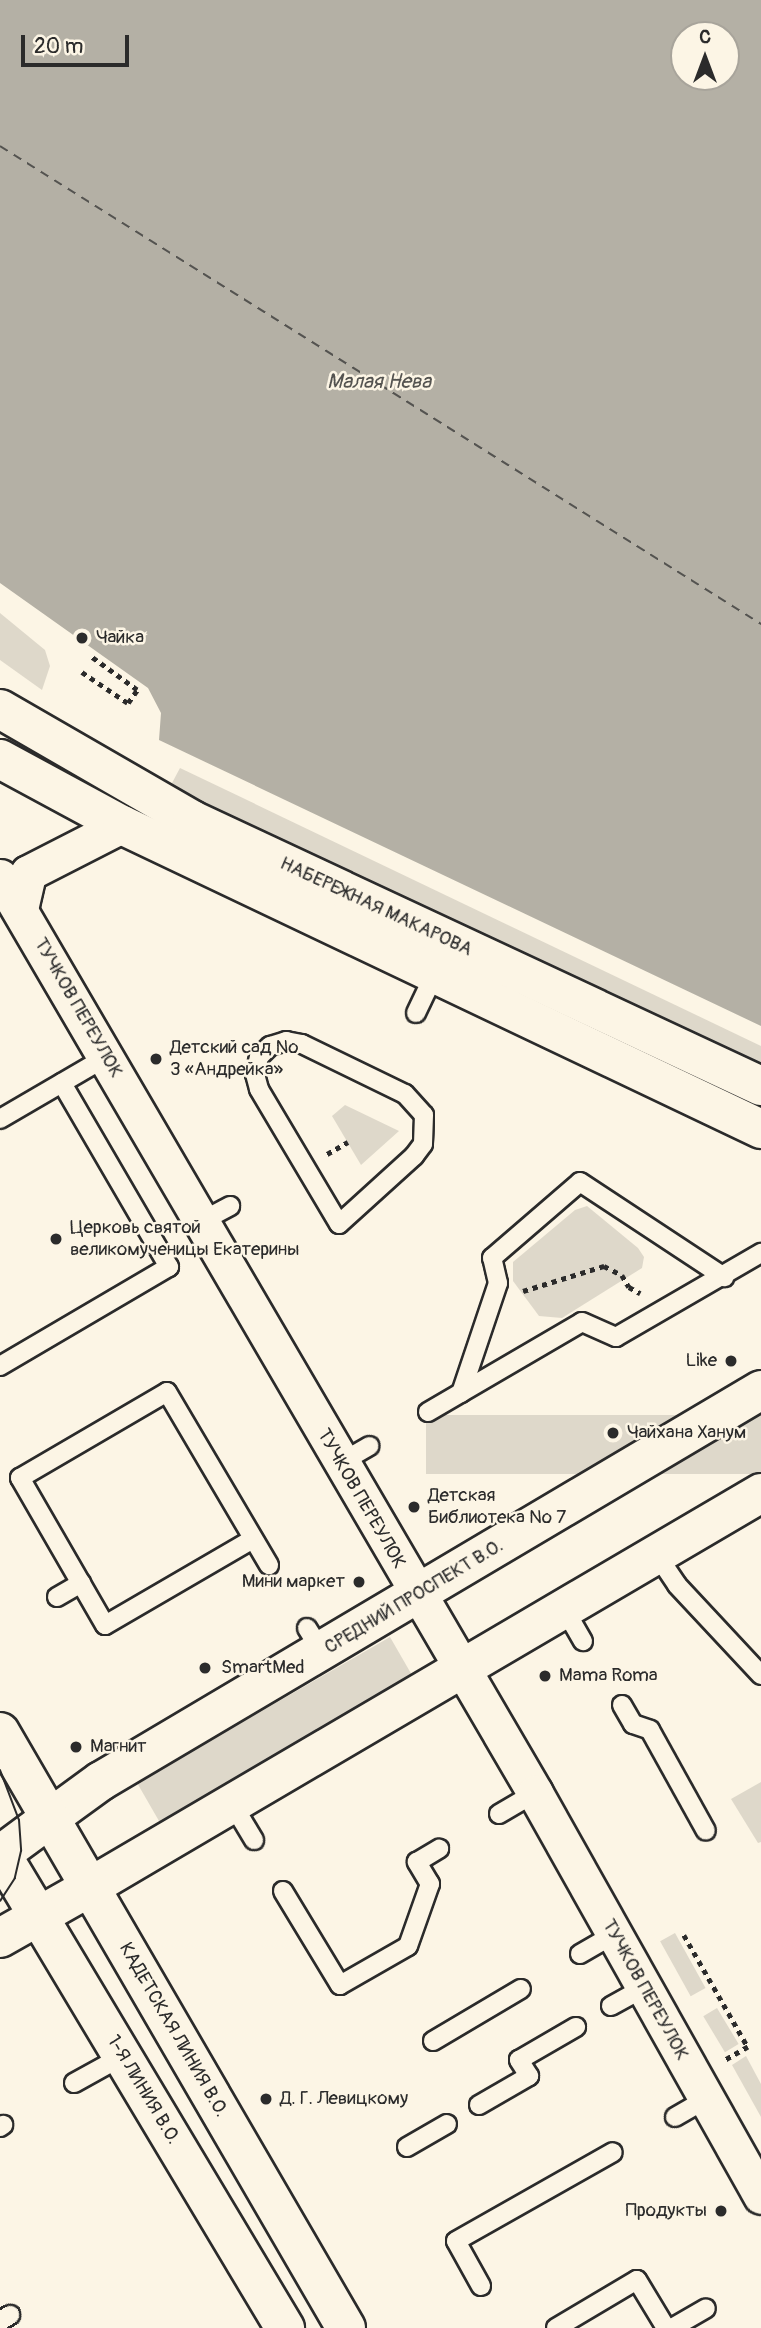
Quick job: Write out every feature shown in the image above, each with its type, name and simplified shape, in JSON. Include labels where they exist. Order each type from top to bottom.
[{"type":"main road","name":"НАБЕРЕЖНАЯ МАКАРОВА","points":[[0,709],[442,959],[761,1129]]},
{"type":"main road","name":"НАБЕРЕЖНАЯ МАКАРОВА","points":[[0,759],[122,825],[442,959],[761,1086]]},
{"type":"main road","name":"СРЕДНИЙ ПРОСПЕКТ В.О.","points":[[0,1854],[101,1781],[314,1640],[417,1594],[761,1390]]},
{"type":"main road","points":[[0,1938],[463,1669],[574,1625],[657,1555],[761,1493]]},
{"type":"main road","name":"КАДЕТСКАЯ ЛИНИЯ В.О.","points":[[0,1732],[346,2328]]},
{"type":"main road","name":"1-Я ЛИНИЯ В.О.","points":[[0,1854],[285,2328]]},
{"type":"street","points":[[7,891],[28,873],[122,825]]},
{"type":"street","name":"ТУЧКОВ ПЕРЕУЛОК","points":[[7,891],[106,1057],[216,1214],[340,1463],[535,1793],[761,2196]]},
{"type":"lane","points":[[416,1013],[442,959]]},
{"type":"lane","points":[[286,1041],[302,1044],[386,1075],[417,1103],[424,1115],[425,1137],[414,1156],[339,1224],[299,1169],[255,1074],[259,1058],[270,1046],[286,1041]]},
{"type":"lane","points":[[0,1119],[106,1057]]},
{"type":"lane","points":[[0,1366],[169,1267],[62,1083]]},
{"type":"lane","points":[[461,1393],[498,1283],[492,1258],[580,1182],[724,1277]]},
{"type":"lane","points":[[428,1412],[582,1322],[616,1337],[724,1277],[761,1253]]},
{"type":"lane","points":[[253,1538],[105,1625],[20,1478],[167,1392],[269,1565]]},
{"type":"lane","points":[[340,1463],[370,1446]]},
{"type":"lane","points":[[657,1555],[677,1585],[761,1675]]},
{"type":"lane","points":[[57,1597],[81,1583]]},
{"type":"lane","points":[[622,1705],[633,1724],[650,1730],[706,1830]]},
{"type":"lane","points":[[499,1814],[535,1793]]},
{"type":"lane","points":[[233,1805],[254,1840]]},
{"type":"lane","points":[[283,1891],[340,1985],[408,1945],[429,1884],[416,1862],[439,1849]]},
{"type":"lane","points":[[580,1954],[613,1935]]},
{"type":"lane","points":[[611,2006],[643,1988]]},
{"type":"lane","points":[[433,2041],[521,1989]]},
{"type":"lane","points":[[479,2105],[529,2076],[519,2060],[576,2027]]},
{"type":"lane","points":[[74,2083],[123,2056]]},
{"type":"lane","points":[[675,2117],[706,2099]]},
{"type":"lane","points":[[407,2147],[447,2124]]},
{"type":"lane","points":[[481,2286],[456,2241],[613,2152]]},
{"type":"lane","points":[[556,2328],[637,2280],[666,2328]]},
{"type":"lane","points":[[672,2328],[706,2308]]},
{"type":"path","points":[[82,671],[128,704],[137,690],[90,656]]},
{"type":"path","points":[[492,1300],[604,1266],[622,1275],[629,1287],[669,1307]]},
{"type":"path","points":[[684,1935],[750,2046],[719,2064]]},
{"type":"shaded area","points":[[0,613],[45,650],[50,666],[42,690],[0,660]]},
{"type":"shaded area","points":[[180,768],[761,1046],[761,1065],[202,803],[172,783]]},
{"type":"shaded area","points":[[345,1105],[399,1131],[361,1165],[332,1116]]},
{"type":"shaded area","points":[[587,1206],[638,1248],[644,1257],[642,1268],[562,1318],[539,1316],[513,1281],[513,1262],[575,1210]]},
{"type":"shaded area","points":[[426,1415],[761,1415],[761,1474],[426,1474]]},
{"type":"shaded area","points":[[390,1637],[416,1681],[163,1827],[137,1783]]},
{"type":"shaded area","points":[[761,1782],[761,1842],[758,1843],[731,1799]]},
{"type":"shaded area","points":[[675,1933],[706,1988],[691,1996],[660,1941]]},
{"type":"shaded area","points":[[717,2008],[739,2044],[725,2052],[703,2016]]},
{"type":"shaded area","points":[[746,2056],[761,2084],[761,2117],[732,2065]]},
{"type":"water","name":"Малая Нева","points":[[0,0],[761,0],[761,1026],[159,740],[161,713],[148,688],[0,583]]},
{"type":"ferry route","points":[[0,146],[761,624]]},
{"type":"tram line","points":[[0,1770],[19,1820],[21,1851],[15,1878],[0,1901]]},
{"type":"place","name":"Чайка","points":[[82,638]]},
{"type":"place","name":"Детский сад № 3 «Андрейка»","points":[[156,1059]]},
{"type":"place","name":"Церковь святой великомученицы Екатерины","points":[[56,1239]]},
{"type":"place","name":"Like","points":[[731,1361]]},
{"type":"place","name":"Чайхана Ханум","points":[[613,1433]]},
{"type":"place","name":"Детская Библиотека № 7","points":[[414,1507]]},
{"type":"place","name":"Мини маркет","points":[[359,1582]]},
{"type":"place","name":"SmartMed","points":[[205,1668]]},
{"type":"place","name":"Mama Roma","points":[[545,1676]]},
{"type":"place","name":"Магнит","points":[[76,1747]]},
{"type":"place","name":"Д. Г. Левицкому","points":[[266,2099]]},
{"type":"place","name":"Продукты","points":[[721,2211]]}]
